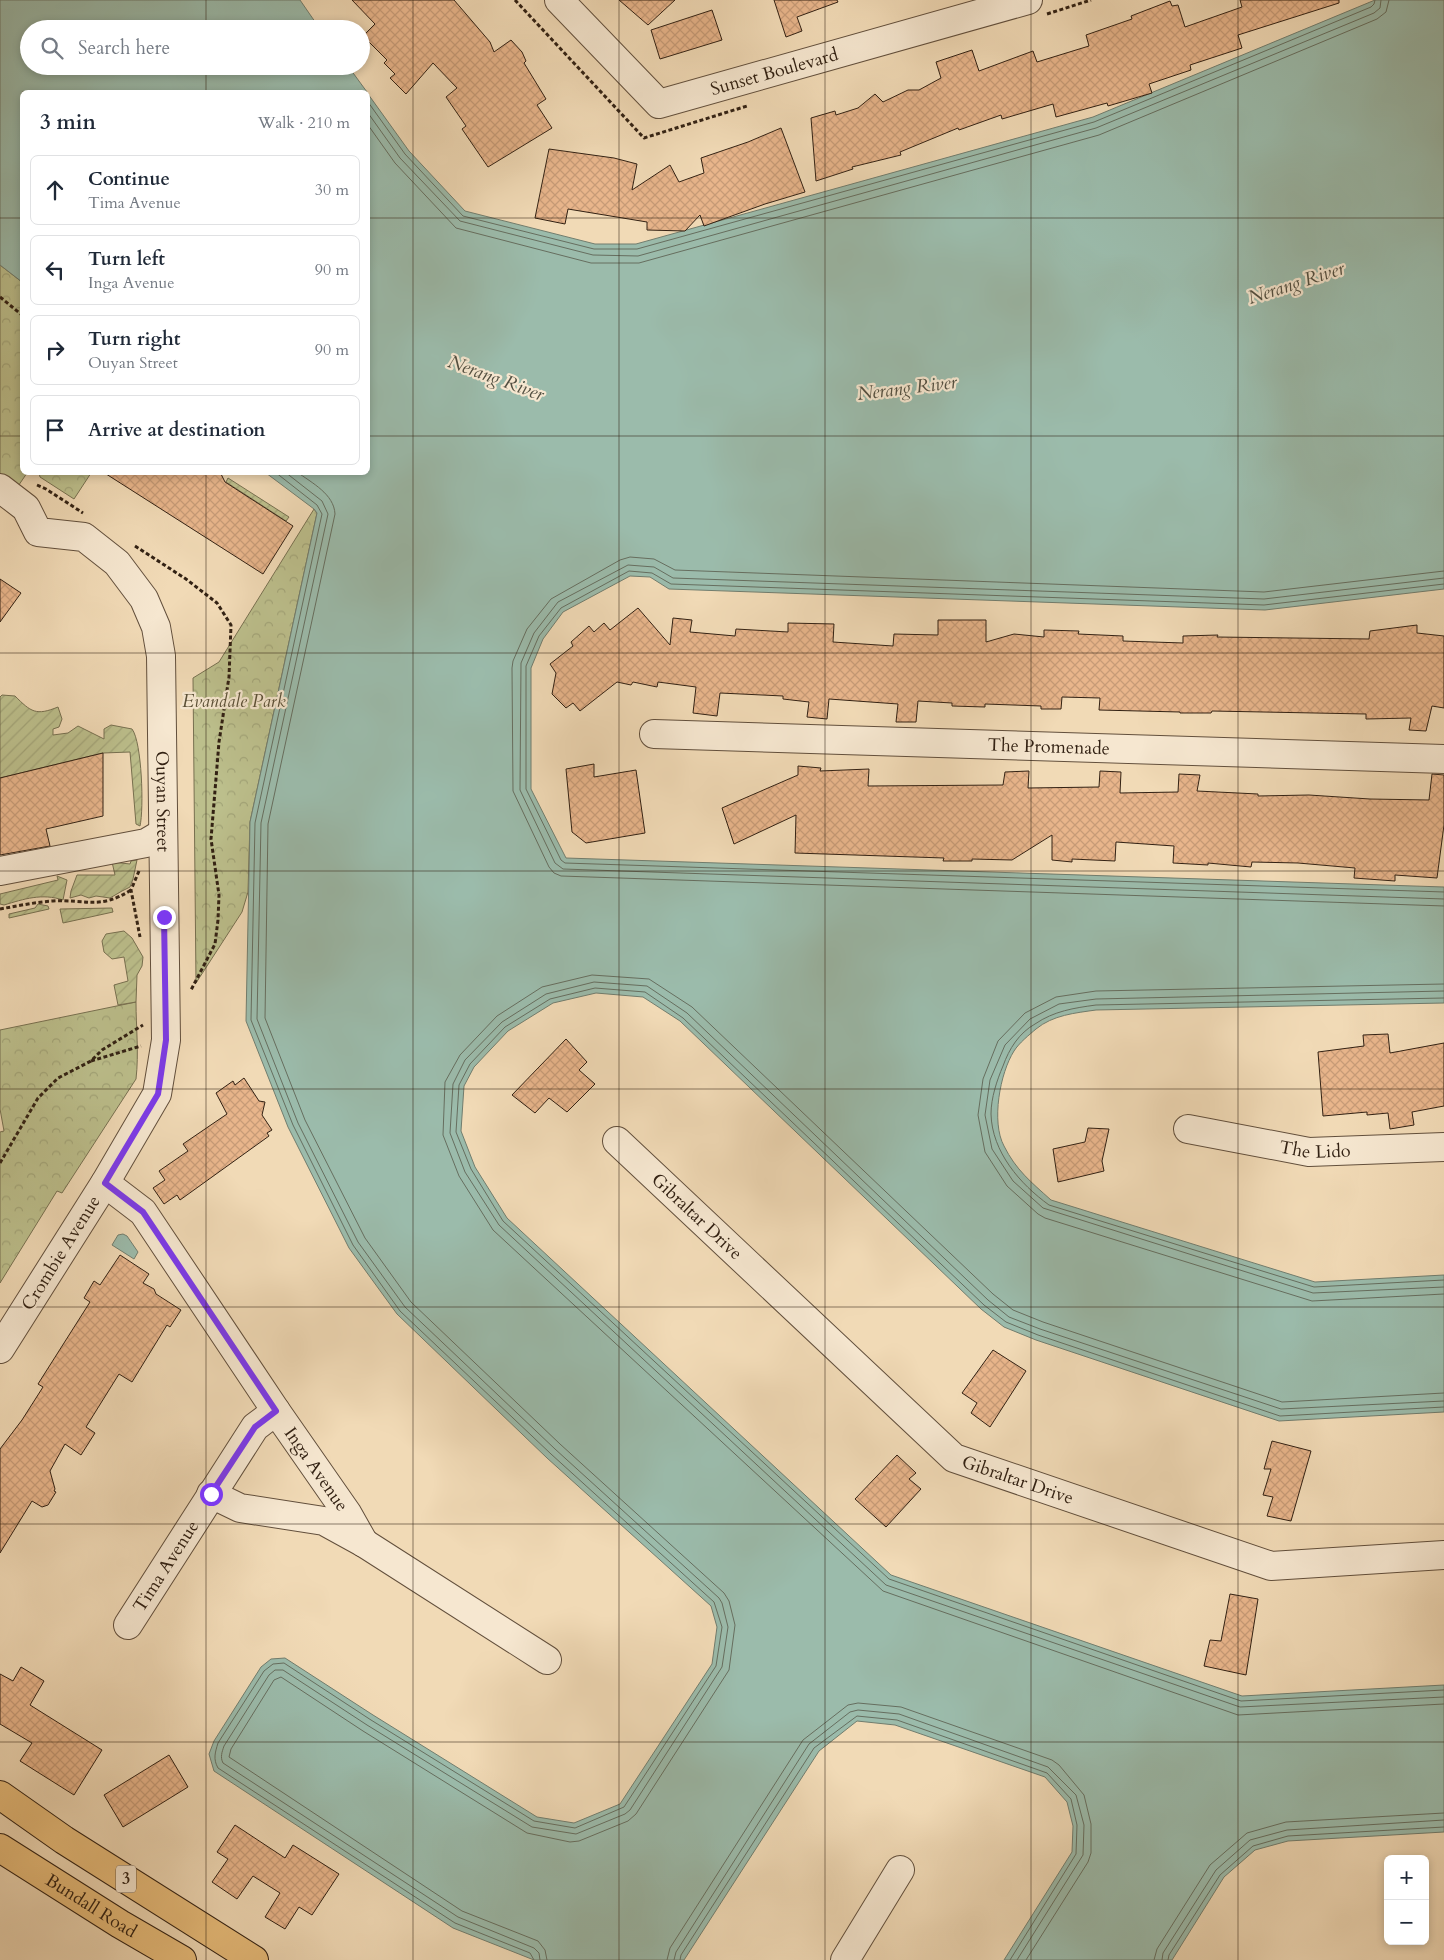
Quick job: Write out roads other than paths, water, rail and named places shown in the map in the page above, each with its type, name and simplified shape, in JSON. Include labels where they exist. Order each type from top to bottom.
[{"type":"main road","name":"3","points":[[0,1795],[64,1840],[254,1960]]},
{"type":"main road","name":"Bundall Road","points":[[0,1848],[182,1960]]},
{"type":"street","name":"Sunset Boulevard","points":[[559,0],[659,104],[1025,0]]},
{"type":"street","name":"Ouyan Street","points":[[0,488],[26,508],[38,532],[84,537],[116,563],[144,599],[156,626],[161,656],[154,838],[166,1040],[158,1094],[105,1183]]},
{"type":"street","name":"The Promenade","points":[[654,734],[1444,759]]},
{"type":"street","points":[[0,871],[154,838]]},
{"type":"street","name":"The Lido","points":[[1188,1129],[1309,1152],[1444,1147]]},
{"type":"street","name":"Gibraltar Drive","points":[[618,1141],[954,1458],[1271,1566],[1444,1555]]},
{"type":"street","name":"Crombie Avenue","points":[[0,1349],[105,1183]]},
{"type":"street","name":"Inga Avenue","points":[[105,1183],[143,1212],[276,1411],[347,1512],[364,1542]]},
{"type":"street","name":"Tima Avenue","points":[[128,1626],[255,1427],[276,1411]]},
{"type":"street","name":"Inga Avenue","points":[[211,1494],[240,1508],[324,1521],[364,1542],[547,1660]]},
{"type":"street","points":[[845,1960],[900,1870]]},
{"type":"water","points":[[0,0],[300,0],[314,20],[20,20],[20,75],[355,75],[366,90],[20,90],[20,280],[0,265]]},
{"type":"water","name":"Nerang River","points":[[1375,0],[1444,0],[1444,589],[1265,610],[669,589],[650,577],[630,576],[563,612],[543,639],[531,668],[531,789],[566,858],[1444,887],[1444,1003],[1096,1010],[1064,1015],[1036,1029],[1014,1051],[1001,1084],[998,1124],[1004,1146],[1014,1162],[1024,1175],[1051,1200],[1315,1282],[1444,1275],[1444,1412],[1279,1421],[1036,1340],[1004,1327],[981,1309],[680,1021],[643,997],[596,993],[553,1003],[508,1031],[474,1067],[464,1086],[461,1131],[475,1167],[507,1218],[891,1575],[1242,1696],[1444,1685],[1444,1832],[1288,1841],[1255,1850],[1224,1877],[1172,1960],[1004,1960],[1072,1852],[1073,1826],[1067,1802],[1045,1777],[895,1725],[857,1721],[819,1751],[684,1960],[534,1960],[453,1928],[214,1771],[209,1754],[214,1741],[261,1667],[271,1659],[285,1658],[537,1817],[574,1823],[620,1804],[712,1664],[717,1627],[711,1606],[547,1458],[397,1314],[349,1248],[288,1127],[246,1021],[250,822],[317,513],[269,475],[370,475],[370,97],[409,151],[465,211],[595,244],[636,244],[1093,117]]},
{"type":"water","points":[[123,1234],[127,1236],[138,1252],[134,1259],[112,1245],[118,1235]]},
{"type":"park label","name":"Evandale Park","points":[[234,701]]}]
